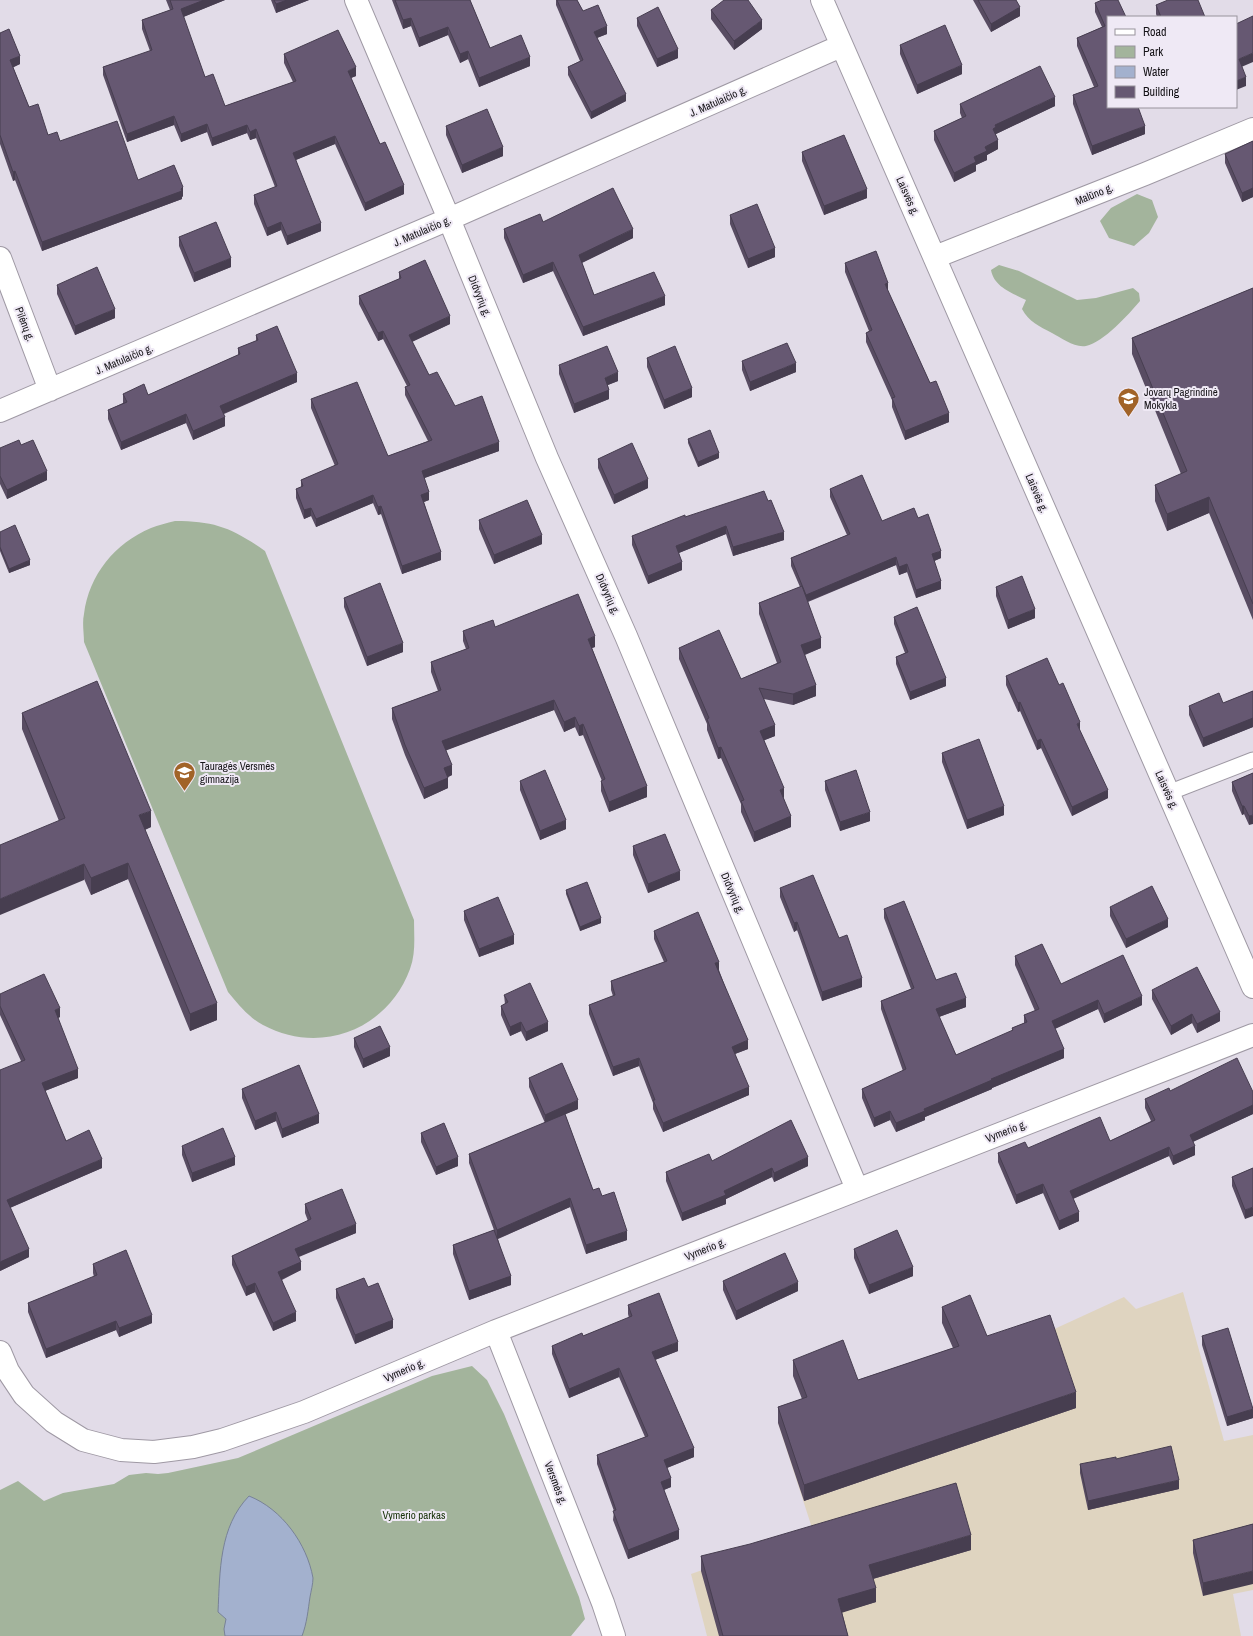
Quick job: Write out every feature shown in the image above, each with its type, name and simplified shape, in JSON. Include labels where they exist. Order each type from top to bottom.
[{"type":"street","name":"Didvyrių g.","points":[[356,0],[449,219],[546,458],[626,636],[857,1189]]},
{"type":"street","points":[[810,0],[837,37]]},
{"type":"street","name":"Laisvės g.","points":[[822,0],[1253,986]]},
{"type":"street","name":"J. Matulaičio g.","points":[[0,411],[449,219],[837,37]]},
{"type":"street","name":"Malūno g.","points":[[935,257],[1145,174],[1253,129]]},
{"type":"street","name":"Pilėnų g.","points":[[0,258],[50,390]]},
{"type":"street","name":"Vymerio g.","points":[[0,1352],[8,1371],[24,1395],[54,1422],[83,1440],[121,1450],[154,1452],[193,1447],[264,1427],[304,1412],[496,1331],[1253,1035]]},
{"type":"street","name":"Versmės g.","points":[[496,1331],[603,1603],[614,1636]]},
{"type":"lane","points":[[1168,793],[1253,760]]},
{"type":"shaded area","points":[[1183,1292],[1224,1441],[1253,1435],[1253,1590],[1233,1594],[1241,1636],[707,1636],[691,1574],[813,1531],[778,1423],[1050,1331],[1124,1297],[1136,1309]]},
{"type":"green space","points":[[1137,194],[1152,200],[1158,217],[1149,233],[1134,246],[1109,238],[1100,221],[1111,208]]},
{"type":"green space","points":[[999,265],[1019,271],[1077,300],[1096,298],[1133,288],[1139,293],[1140,301],[1108,334],[1086,346],[1077,346],[1039,326],[1028,317],[1022,309],[1026,300],[1004,289],[993,276],[991,270]]},
{"type":"green space","points":[[175,521],[201,522],[223,527],[233,531],[265,551],[414,920],[412,963],[400,990],[386,1007],[369,1021],[350,1031],[329,1037],[307,1038],[285,1034],[263,1025],[253,1018],[228,992],[84,642],[83,621],[87,600],[98,574],[106,562],[126,542],[138,534],[154,527]]},
{"type":"green space","name":"Vymerio parkas","points":[[472,1366],[487,1380],[504,1414],[579,1597],[585,1619],[571,1636],[0,1636],[0,1490],[18,1481],[44,1501],[63,1493],[114,1484],[129,1475],[168,1473],[238,1458],[432,1376]]},
{"type":"water","points":[[249,1496],[272,1510],[291,1529],[299,1541],[310,1565],[313,1583],[302,1636],[225,1636],[224,1629],[226,1619],[218,1612],[219,1581],[223,1550],[232,1521],[239,1508]]},
{"type":"building","points":[[170,0],[204,0],[181,9],[205,77],[213,74],[225,106],[296,81],[284,54],[338,30],[356,67],[348,71],[380,144],[385,142],[404,185],[365,203],[335,136],[293,153],[321,223],[287,236],[281,222],[267,228],[254,195],[277,186],[256,129],[250,132],[247,125],[212,138],[207,124],[181,134],[174,116],[127,134],[103,67],[152,50],[142,20],[173,9]]},
{"type":"building","points":[[274,0],[287,0],[276,4]]},
{"type":"building","points":[[395,0],[470,0],[490,48],[521,35],[530,57],[479,78],[468,51],[460,54],[448,27],[419,38],[411,18],[403,20]]},
{"type":"building","points":[[557,0],[577,0],[583,11],[598,5],[607,26],[594,32],[626,94],[591,112],[568,67],[583,60]]},
{"type":"building","points":[[724,0],[748,0],[762,20],[734,41],[711,10]]},
{"type":"building","points":[[978,0],[1016,0],[1020,7],[991,24]]},
{"type":"building","points":[[1102,0],[1118,0],[1126,16],[1107,16],[1107,108],[1138,108],[1145,126],[1092,146],[1073,95],[1098,86],[1077,38],[1105,26],[1095,3]]},
{"type":"building","points":[[1168,0],[1198,0],[1205,16],[1161,16],[1156,5]]},
{"type":"building","points":[[658,7],[678,49],[657,59],[637,18]]},
{"type":"building","points":[[1253,16],[1253,53],[1239,59],[1246,77],[1237,81],[1237,24]]},
{"type":"building","points":[[945,25],[962,65],[917,85],[900,45]]},
{"type":"building","points":[[9,29],[20,56],[10,60],[29,107],[38,104],[48,135],[57,132],[60,141],[117,121],[138,180],[174,165],[183,187],[181,189],[182,191],[42,242],[15,171],[13,172],[0,135],[0,33]]},
{"type":"building","points":[[1040,66],[1055,97],[995,125],[996,127],[993,129],[998,140],[985,147],[987,151],[974,157],[976,162],[954,173],[934,131],[966,116],[960,104]]},
{"type":"building","points":[[487,109],[503,147],[462,165],[446,126]]},
{"type":"building","points":[[844,135],[867,189],[824,206],[802,152]]},
{"type":"building","points":[[1253,141],[1253,188],[1242,193],[1225,154]]},
{"type":"building","points":[[613,188],[633,229],[579,255],[594,295],[654,272],[665,296],[583,327],[553,262],[523,275],[504,229],[540,214],[543,222]]},
{"type":"building","points":[[757,204],[775,248],[748,259],[730,215]]},
{"type":"building","points":[[216,222],[231,258],[194,273],[179,237]]},
{"type":"building","points":[[876,251],[888,283],[885,284],[930,383],[936,381],[949,413],[905,431],[892,398],[895,397],[866,333],[872,330],[845,263]]},
{"type":"building","points":[[425,260],[450,316],[409,335],[429,375],[437,372],[455,406],[482,396],[499,442],[422,471],[429,492],[421,495],[441,552],[402,566],[381,506],[378,507],[373,495],[316,519],[311,508],[304,510],[296,489],[303,486],[301,480],[338,464],[311,399],[357,382],[388,456],[432,440],[405,387],[410,385],[383,331],[378,333],[359,296],[401,278],[399,272]]},
{"type":"building","points":[[97,267],[115,309],[75,326],[57,285]]},
{"type":"building","points":[[1253,288],[1253,604],[1209,497],[1167,514],[1155,485],[1187,471],[1132,338]]},
{"type":"building","points":[[277,326],[297,373],[220,406],[225,417],[193,431],[186,414],[121,442],[108,410],[127,402],[123,394],[144,384],[148,395],[240,354],[238,348],[258,340],[256,335]]},
{"type":"building","points":[[787,343],[796,363],[750,382],[742,361]]},
{"type":"building","points":[[607,346],[618,372],[605,378],[609,390],[574,404],[559,365]]},
{"type":"building","points":[[675,346],[692,388],[664,400],[647,358]]},
{"type":"building","points":[[710,430],[719,453],[698,462],[688,439]]},
{"type":"building","points":[[19,440],[21,445],[33,440],[47,471],[7,490],[0,476],[0,448]]},
{"type":"building","points":[[632,443],[648,479],[614,495],[598,459]]},
{"type":"building","points":[[862,475],[882,521],[914,508],[918,518],[928,514],[941,551],[932,554],[941,581],[916,590],[907,564],[899,567],[896,557],[806,595],[791,558],[850,534],[830,489]]},
{"type":"building","points":[[764,491],[768,501],[771,500],[784,532],[733,547],[726,526],[676,546],[682,562],[648,576],[632,536],[685,515],[685,517]]},
{"type":"building","points":[[527,500],[542,535],[494,555],[479,520]]},
{"type":"building","points":[[15,525],[30,560],[9,569],[0,547],[0,532]]},
{"type":"building","points":[[1022,576],[1035,609],[1008,620],[996,587]]},
{"type":"building","points":[[380,583],[403,643],[367,657],[344,598]]},
{"type":"building","points":[[802,586],[821,638],[801,645],[816,685],[793,694],[759,688],[775,725],[760,731],[784,788],[780,790],[791,816],[754,832],[741,801],[744,800],[721,747],[718,748],[707,719],[709,718],[679,648],[719,630],[741,679],[781,662],[759,603]]},
{"type":"building","points":[[578,594],[595,636],[588,639],[647,786],[609,802],[601,781],[605,779],[583,724],[579,726],[575,717],[564,722],[554,700],[442,741],[452,765],[444,768],[448,778],[424,788],[405,745],[392,708],[441,690],[431,662],[469,648],[463,631],[493,620],[495,627]]},
{"type":"building","points":[[917,607],[946,678],[910,692],[896,657],[908,652],[894,617]]},
{"type":"building","points":[[1047,658],[1059,685],[1063,683],[1080,722],[1077,724],[1108,790],[1072,807],[1041,739],[1037,741],[1020,702],[1018,703],[1006,676]]},
{"type":"building","points":[[97,681],[151,811],[139,815],[217,1003],[190,1014],[128,863],[91,878],[84,864],[0,899],[0,845],[65,818],[22,713]]},
{"type":"building","points":[[1253,691],[1253,718],[1203,738],[1189,706],[1219,693],[1223,703]]},
{"type":"building","points":[[979,739],[1004,806],[967,820],[942,753]]},
{"type":"building","points":[[545,770],[566,820],[540,831],[520,781]]},
{"type":"building","points":[[856,770],[870,812],[840,822],[825,781]]},
{"type":"building","points":[[1253,773],[1253,815],[1249,816],[1244,806],[1242,806],[1232,782]]},
{"type":"building","points":[[665,834],[680,871],[648,884],[633,846]]},
{"type":"building","points":[[813,875],[839,938],[847,935],[862,978],[822,992],[797,922],[794,923],[780,888]]},
{"type":"building","points":[[587,882],[601,918],[580,927],[566,890]]},
{"type":"building","points":[[1152,886],[1168,919],[1126,939],[1110,907]]},
{"type":"building","points":[[498,897],[514,935],[479,949],[464,911]]},
{"type":"building","points":[[904,901],[936,980],[956,973],[966,998],[936,1009],[956,1055],[1013,1030],[1012,1028],[1027,1022],[1024,1015],[1039,1009],[1015,956],[1042,944],[1061,984],[1123,955],[1142,996],[1104,1014],[1098,1000],[1052,1021],[1064,1049],[991,1079],[992,1080],[924,1109],[925,1111],[896,1123],[890,1111],[874,1118],[862,1089],[906,1069],[881,1001],[914,988],[884,909]]},
{"type":"building","points":[[698,912],[719,962],[715,963],[748,1040],[732,1047],[749,1087],[663,1123],[653,1100],[655,1100],[639,1058],[613,1067],[589,1005],[615,995],[611,981],[667,961],[654,931]]},
{"type":"building","points":[[1197,967],[1220,1012],[1197,1024],[1192,1014],[1171,1026],[1152,990]]},
{"type":"building","points":[[44,974],[60,1008],[55,1010],[78,1069],[42,1083],[66,1141],[89,1130],[102,1159],[7,1200],[29,1249],[0,1262],[0,1070],[25,1060],[0,1006],[0,994]]},
{"type":"building","points":[[530,983],[548,1022],[526,1032],[521,1022],[510,1027],[501,1006],[508,1002],[504,995]]},
{"type":"building","points":[[380,1026],[390,1047],[363,1059],[354,1038]]},
{"type":"building","points":[[1237,1058],[1253,1092],[1253,1105],[1190,1135],[1195,1146],[1173,1156],[1169,1147],[1070,1191],[1079,1212],[1059,1221],[1043,1184],[1016,1195],[998,1153],[1025,1142],[1028,1148],[1100,1117],[1110,1141],[1155,1120],[1145,1099],[1169,1088],[1170,1091]]},
{"type":"building","points":[[562,1063],[578,1100],[545,1115],[529,1078]]},
{"type":"building","points":[[299,1065],[319,1114],[282,1129],[276,1112],[255,1121],[242,1089]]},
{"type":"building","points":[[565,1114],[593,1190],[599,1188],[602,1196],[614,1192],[627,1231],[586,1245],[570,1198],[497,1230],[469,1154]]},
{"type":"building","points":[[791,1120],[808,1157],[774,1173],[772,1168],[724,1191],[726,1195],[682,1213],[666,1172],[709,1154],[712,1161]]},
{"type":"building","points":[[444,1123],[458,1157],[436,1167],[421,1133]]},
{"type":"building","points":[[223,1128],[235,1157],[192,1173],[182,1146]]},
{"type":"building","points":[[1253,1168],[1253,1207],[1245,1210],[1232,1177]]},
{"type":"building","points":[[342,1189],[356,1224],[295,1249],[301,1262],[278,1272],[296,1312],[273,1323],[255,1283],[246,1287],[232,1256],[311,1219],[305,1204]]},
{"type":"building","points":[[494,1230],[511,1276],[469,1291],[453,1245]]},
{"type":"building","points":[[897,1230],[913,1267],[869,1285],[854,1249]]},
{"type":"building","points":[[126,1250],[152,1315],[119,1328],[116,1321],[46,1349],[28,1303],[97,1275],[93,1264]]},
{"type":"building","points":[[785,1253],[798,1282],[736,1311],[723,1281]]},
{"type":"building","points":[[364,1278],[368,1287],[378,1283],[393,1320],[355,1335],[336,1289]]},
{"type":"building","points":[[659,1293],[678,1342],[652,1352],[694,1448],[664,1460],[671,1478],[661,1482],[679,1530],[628,1550],[613,1511],[616,1510],[597,1455],[648,1436],[619,1368],[569,1389],[552,1346],[582,1333],[583,1336],[632,1316],[628,1305]]},
{"type":"building","points":[[970,1295],[987,1336],[1050,1315],[1076,1392],[804,1485],[778,1407],[807,1397],[793,1360],[843,1340],[858,1380],[959,1346],[942,1307]]},
{"type":"building","points":[[1228,1328],[1253,1409],[1227,1417],[1202,1336]]},
{"type":"building","points":[[1171,1446],[1179,1480],[1088,1501],[1080,1464],[1116,1457],[1116,1459]]},
{"type":"building","points":[[956,1483],[971,1535],[869,1565],[876,1588],[838,1599],[848,1636],[723,1636],[701,1556],[750,1544]]},
{"type":"building","points":[[1253,1524],[1253,1571],[1203,1583],[1193,1540]]},
{"type":"place","name":"Jovarų Pagrindinė Mokykla","points":[[1129,418]]},
{"type":"place","name":"Tauragės Versmės gimnazija","points":[[185,792]]}]
